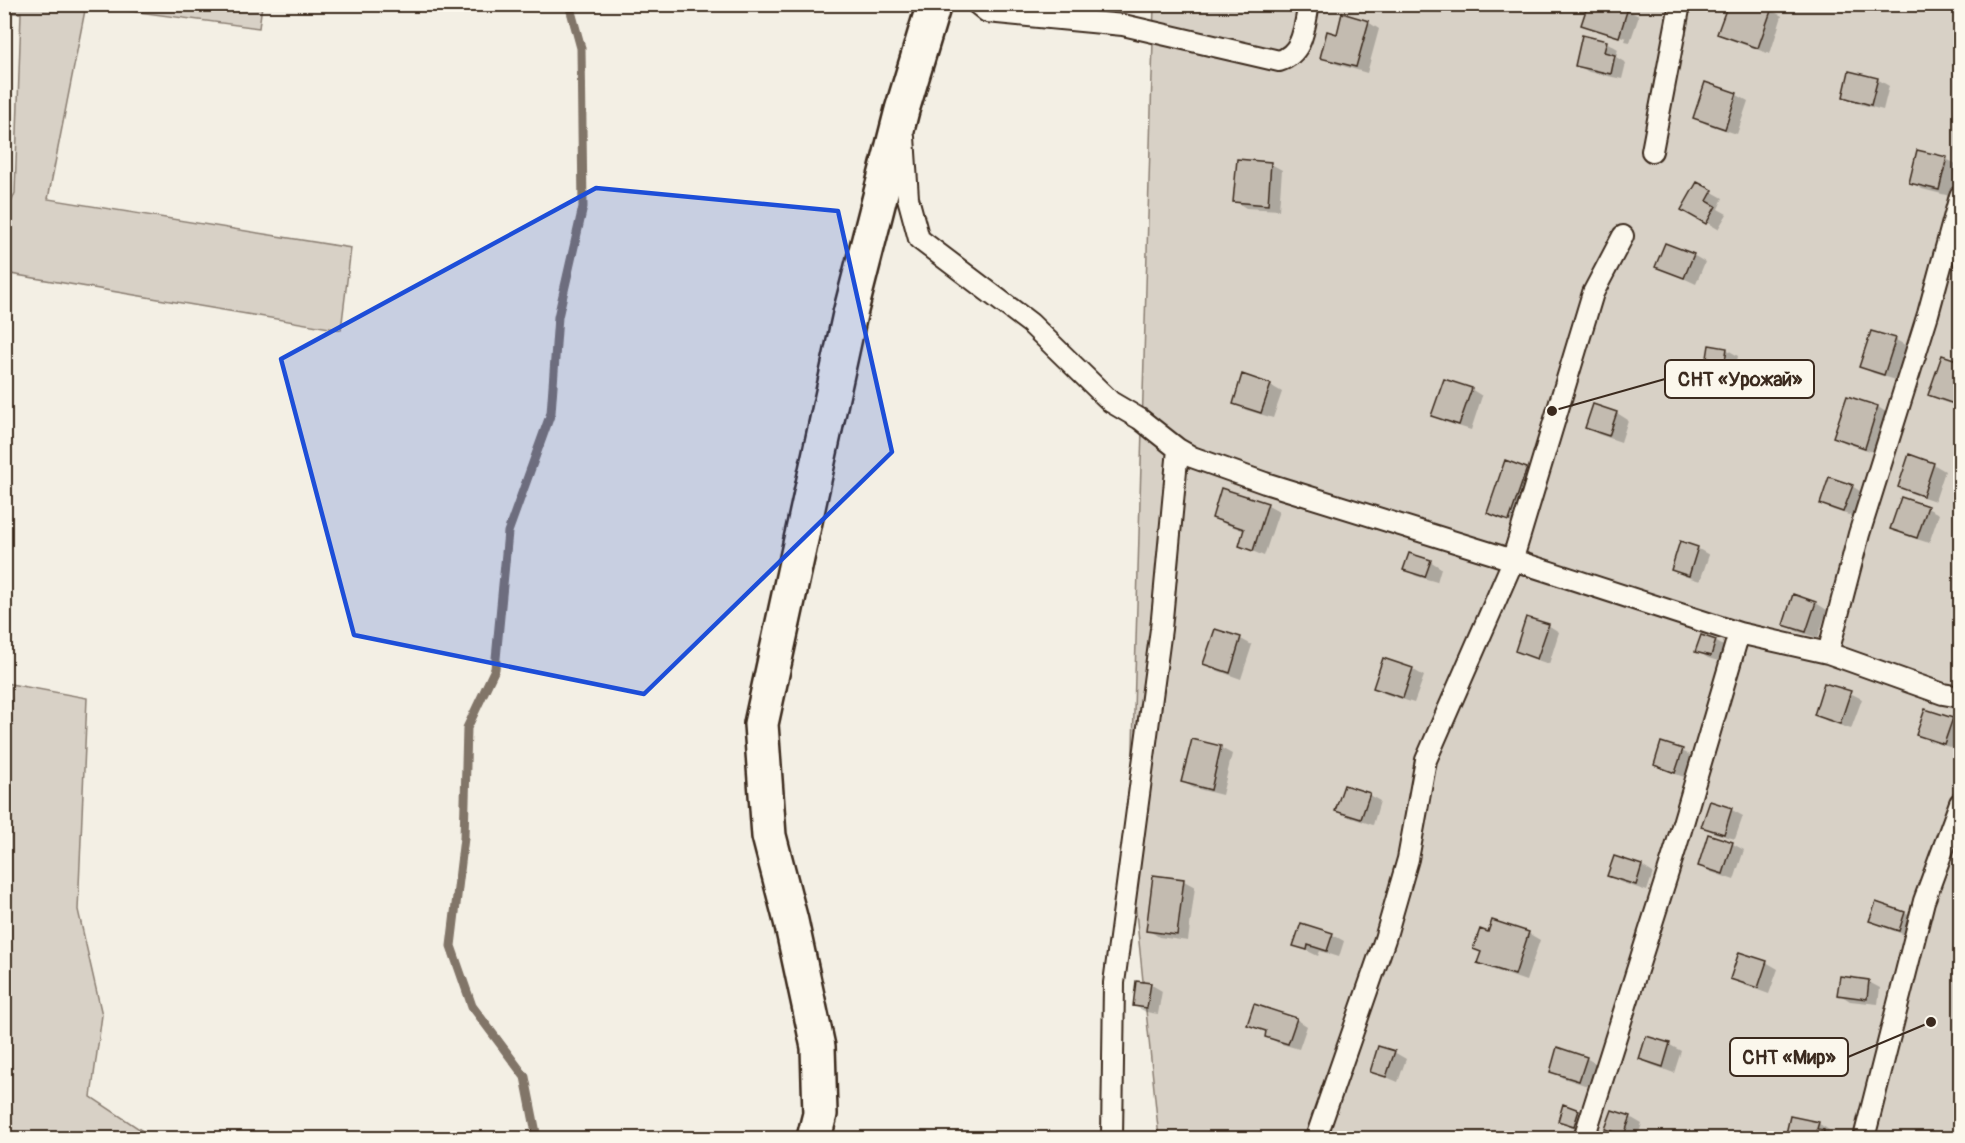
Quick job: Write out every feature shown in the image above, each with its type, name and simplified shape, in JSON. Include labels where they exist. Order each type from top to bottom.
[{"type":"street","points":[[814,1138],[820,1114],[818,1047],[791,921],[769,836],[761,724],[850,314],[902,110],[934,4]]},
{"type":"lane","points":[[977,4],[987,12],[1123,25],[1280,61],[1289,58],[1298,48],[1309,4]]},
{"type":"lane","points":[[1652,151],[1680,4]]},
{"type":"lane","points":[[902,110],[908,198],[919,239],[1030,323],[1111,402],[1140,419],[1178,449],[1192,457],[1265,483],[1739,633],[1828,653],[1943,694],[1960,697]]},
{"type":"lane","points":[[1828,653],[1859,534],[1928,314],[1960,196]]},
{"type":"lane","points":[[1316,1138],[1385,939],[1408,859],[1426,759],[1513,560],[1593,293],[1623,236]]},
{"type":"lane","points":[[1112,1138],[1113,983],[1161,629],[1178,449]]},
{"type":"lane","points":[[1584,1138],[1676,847],[1739,633]]},
{"type":"lane","points":[[1864,1138],[1924,901],[1960,803]]},
{"type":"highlighted area","points":[[596,188],[838,211],[892,452],[644,694],[354,635],[281,359]]},
{"type":"shaded area","points":[[4,5],[86,5],[48,199],[351,248],[341,330],[5,273],[5,217],[15,193],[21,13],[5,13]]},
{"type":"shaded area","points":[[86,5],[262,5],[259,28]]},
{"type":"shaded area","points":[[1154,5],[1960,5],[1960,1138],[1159,1138],[1130,853]]},
{"type":"shaded area","points":[[5,683],[87,698],[78,910],[102,1015],[91,1097],[153,1138],[5,1138]]},
{"type":"building","points":[[1588,4],[1616,4],[1628,8],[1619,37],[1581,25]]},
{"type":"building","points":[[1728,4],[1760,4],[1772,8],[1758,48],[1717,34]]},
{"type":"building","points":[[1342,13],[1369,21],[1356,67],[1320,58],[1327,31],[1337,34]]},
{"type":"building","points":[[1582,35],[1607,41],[1604,52],[1615,55],[1611,74],[1575,66]]},
{"type":"building","points":[[1849,71],[1878,78],[1871,105],[1843,97]]},
{"type":"building","points":[[1705,82],[1737,93],[1725,129],[1693,118]]},
{"type":"building","points":[[1917,150],[1947,157],[1939,190],[1909,183]]},
{"type":"building","points":[[1237,159],[1271,162],[1268,205],[1233,202]]},
{"type":"building","points":[[1697,182],[1713,190],[1707,201],[1716,206],[1706,224],[1681,210]]},
{"type":"building","points":[[1665,243],[1694,254],[1684,278],[1655,267]]},
{"type":"building","points":[[1871,331],[1896,338],[1884,375],[1859,367]]},
{"type":"building","points":[[1709,345],[1727,348],[1725,361],[1707,358]]},
{"type":"building","points":[[1942,355],[1960,361],[1960,406],[1928,395]]},
{"type":"building","points":[[1242,374],[1271,384],[1261,413],[1233,404]]},
{"type":"building","points":[[1444,379],[1472,388],[1459,425],[1431,416]]},
{"type":"building","points":[[1847,396],[1878,406],[1865,448],[1833,437]]},
{"type":"building","points":[[1593,404],[1617,412],[1609,436],[1585,428]]},
{"type":"building","points":[[1909,454],[1934,463],[1923,496],[1898,487]]},
{"type":"building","points":[[1505,460],[1527,468],[1509,521],[1487,513]]},
{"type":"building","points":[[1829,477],[1853,485],[1843,512],[1820,504]]},
{"type":"building","points":[[1221,488],[1268,503],[1253,551],[1239,546],[1244,529],[1212,518]]},
{"type":"building","points":[[1901,497],[1928,506],[1917,538],[1890,529]]},
{"type":"building","points":[[1680,541],[1698,547],[1689,576],[1671,570]]},
{"type":"building","points":[[1409,553],[1431,560],[1425,577],[1403,570]]},
{"type":"building","points":[[1793,594],[1816,602],[1806,632],[1783,625]]},
{"type":"building","points":[[1526,617],[1549,624],[1537,659],[1515,651]]},
{"type":"building","points":[[1215,629],[1241,637],[1230,673],[1203,664]]},
{"type":"building","points":[[1701,635],[1716,640],[1711,656],[1695,652]]},
{"type":"building","points":[[1383,658],[1413,668],[1403,698],[1373,688]]},
{"type":"building","points":[[1824,683],[1851,691],[1840,724],[1814,715]]},
{"type":"building","points":[[1925,709],[1953,718],[1944,744],[1916,735]]},
{"type":"building","points":[[1192,739],[1221,746],[1211,790],[1181,782]]},
{"type":"building","points":[[1661,742],[1683,749],[1675,773],[1654,765]]},
{"type":"building","points":[[1344,785],[1370,793],[1361,819],[1335,811]]},
{"type":"building","points":[[1710,801],[1732,808],[1724,834],[1701,827]]},
{"type":"building","points":[[1708,834],[1733,842],[1723,874],[1698,866]]},
{"type":"building","points":[[1614,856],[1642,865],[1636,885],[1607,876]]},
{"type":"building","points":[[1153,875],[1184,879],[1177,935],[1146,931]]},
{"type":"building","points":[[1876,902],[1905,912],[1899,931],[1869,921]]},
{"type":"building","points":[[1492,920],[1529,932],[1515,975],[1477,963],[1481,952],[1473,949],[1480,929],[1488,932]]},
{"type":"building","points":[[1301,923],[1333,933],[1327,951],[1308,945],[1307,950],[1293,946]]},
{"type":"building","points":[[1739,952],[1767,961],[1758,988],[1730,979]]},
{"type":"building","points":[[1840,976],[1869,980],[1867,999],[1837,995]]},
{"type":"building","points":[[1136,981],[1151,983],[1147,1008],[1133,1006]]},
{"type":"building","points":[[1254,1004],[1297,1018],[1288,1044],[1265,1037],[1266,1031],[1247,1025]]},
{"type":"building","points":[[1646,1036],[1670,1043],[1663,1067],[1639,1059]]},
{"type":"building","points":[[1378,1046],[1395,1051],[1386,1077],[1370,1072]]},
{"type":"building","points":[[1557,1047],[1587,1057],[1579,1081],[1550,1072]]},
{"type":"building","points":[[1563,1104],[1579,1110],[1574,1126],[1558,1121]]},
{"type":"building","points":[[1612,1110],[1631,1116],[1624,1135],[1605,1129]]},
{"type":"building","points":[[1790,1116],[1819,1122],[1817,1129],[1824,1130],[1823,1138],[1785,1138]]},
{"type":"waterway","points":[[537,1138],[525,1077],[472,1006],[451,946],[464,838],[467,728],[495,669],[508,532],[551,413],[558,317],[583,207],[581,48],[569,4]]},
{"type":"place","name":"СНТ «Урожай»","points":[[1552,411]]},
{"type":"place","name":"СНТ «Мир»","points":[[1931,1022]]}]
